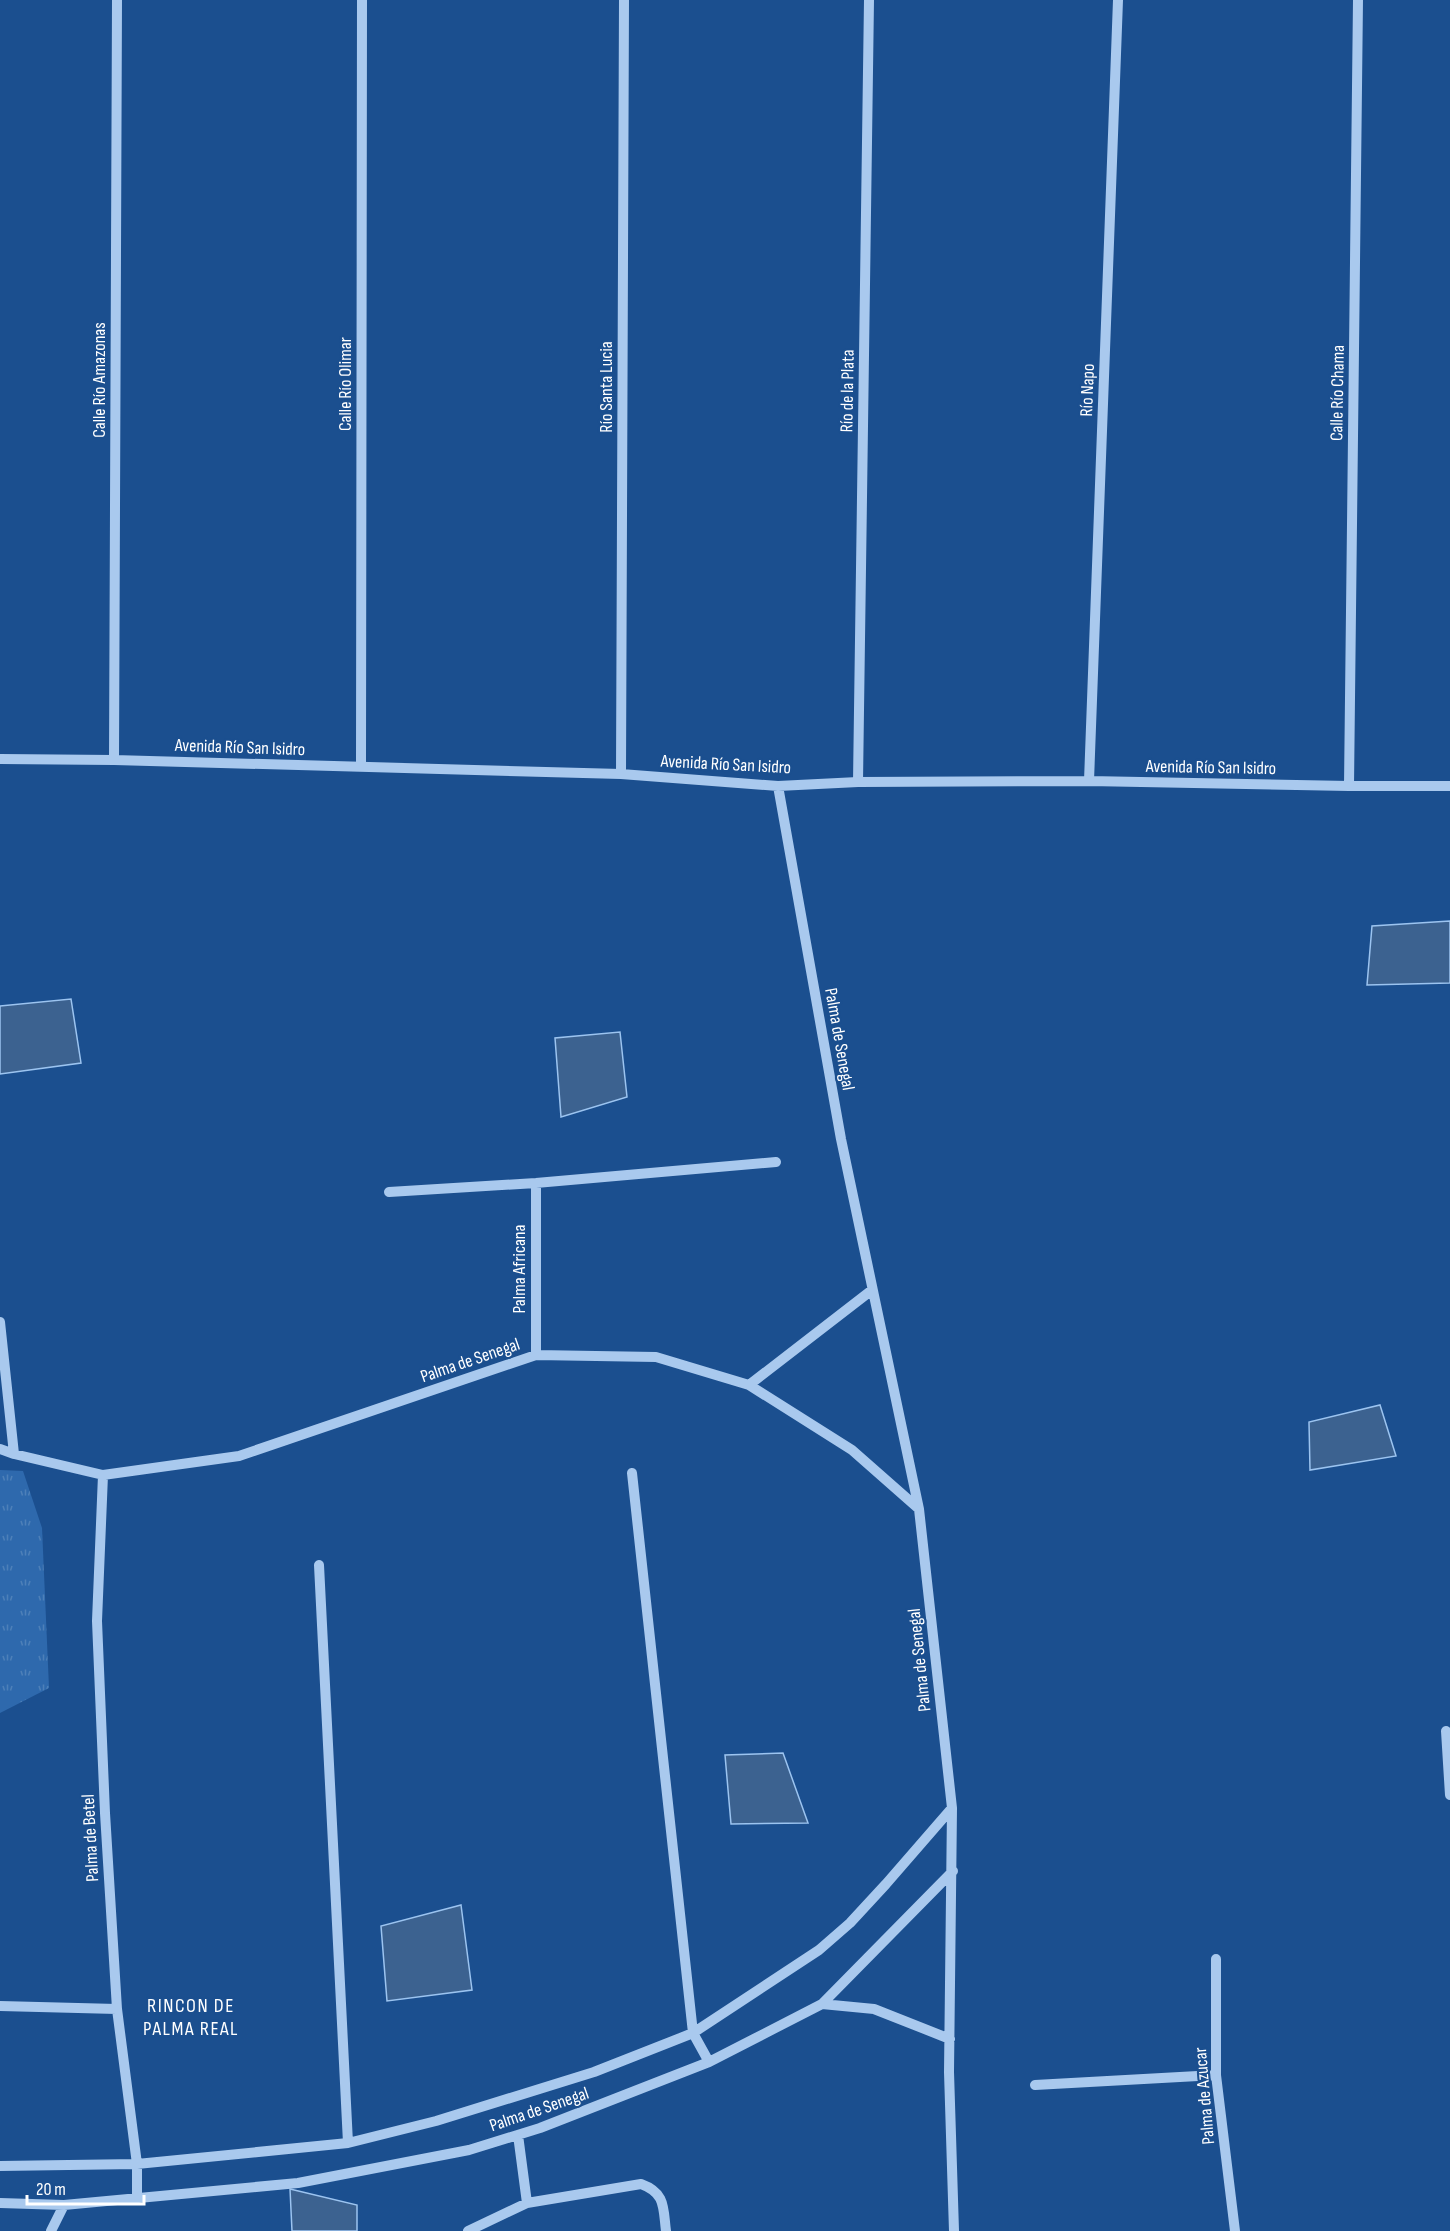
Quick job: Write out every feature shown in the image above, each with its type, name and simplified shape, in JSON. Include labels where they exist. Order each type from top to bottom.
[{"type":"street","name":"Calle Río Amazonas","points":[[114,760],[117,0]]},
{"type":"street","name":"Calle Río Olimar","points":[[361,767],[362,0]]},
{"type":"street","name":"Río Santa Lucia","points":[[621,774],[624,0]]},
{"type":"street","name":"Río de la Plata","points":[[858,782],[869,0]]},
{"type":"street","name":"Río Napo","points":[[1089,781],[1118,0]]},
{"type":"street","name":"Calle Río Chama","points":[[1349,786],[1358,0]]},
{"type":"street","name":"Avenida Río San Isidro","points":[[0,759],[621,774],[778,786],[858,782],[1089,781],[1450,786]]},
{"type":"street","name":"Palma de Senegal","points":[[0,2203],[64,2205],[298,2183],[469,2150],[540,2128],[709,2062],[822,2004],[953,1871],[952,1808],[919,1509],[841,1139],[778,786]]},
{"type":"street","points":[[388,1192],[536,1183],[776,1162]]},
{"type":"street","name":"Palma Africana","points":[[536,1183],[536,1355]]},
{"type":"street","points":[[749,1385],[872,1290]]},
{"type":"street","points":[[0,1322],[14,1454]]},
{"type":"street","name":"Palma de Senegal","points":[[0,1449],[103,1475],[238,1456],[536,1355],[656,1357],[749,1385],[852,1450],[919,1509]]},
{"type":"street","points":[[632,1473],[693,2033],[709,2062]]},
{"type":"street","name":"Palma de Betel","points":[[103,1475],[97,1621],[105,1824],[117,2009],[137,2164],[137,2198]]},
{"type":"street","points":[[319,1564],[348,2143]]},
{"type":"street","points":[[1446,1731],[1450,1795]]},
{"type":"street","name":"Palma de Senegal","points":[[0,2166],[137,2164],[348,2143],[436,2121],[594,2072],[693,2033],[819,1950],[850,1923],[952,1808]]},
{"type":"street","points":[[953,1871],[950,2039],[954,2231]]},
{"type":"street","name":"Palma de Azucar","points":[[1216,1959],[1216,2075],[1235,2231]]},
{"type":"street","points":[[822,2004],[874,2009],[950,2039]]},
{"type":"street","points":[[0,2007],[117,2009]]},
{"type":"street","points":[[1035,2085],[1216,2075]]},
{"type":"street","points":[[518,2135],[527,2203]]},
{"type":"street","points":[[468,2231],[527,2203],[641,2184],[652,2188],[662,2198],[666,2231]]},
{"type":"street","points":[[51,2231],[64,2205]]},
{"type":"green space","points":[[0,1470],[23,1471],[42,1528],[49,1688],[0,1713]]},
{"type":"shaded area","points":[[1450,921],[1450,983],[1367,985],[1372,926]]},
{"type":"shaded area","points":[[71,999],[81,1063],[0,1074],[0,1006]]},
{"type":"shaded area","points":[[620,1032],[627,1097],[561,1117],[555,1038]]},
{"type":"shaded area","points":[[1380,1405],[1396,1456],[1310,1470],[1309,1422]]},
{"type":"shaded area","points":[[783,1753],[808,1823],[731,1824],[725,1755]]},
{"type":"shaded area","points":[[461,1905],[472,1990],[387,2001],[381,1926]]},
{"type":"shaded area","points":[[290,2189],[357,2205],[357,2231],[292,2231]]},
{"type":"district","name":"RINCON DE PALMA REAL","points":[[191,2016]]}]
